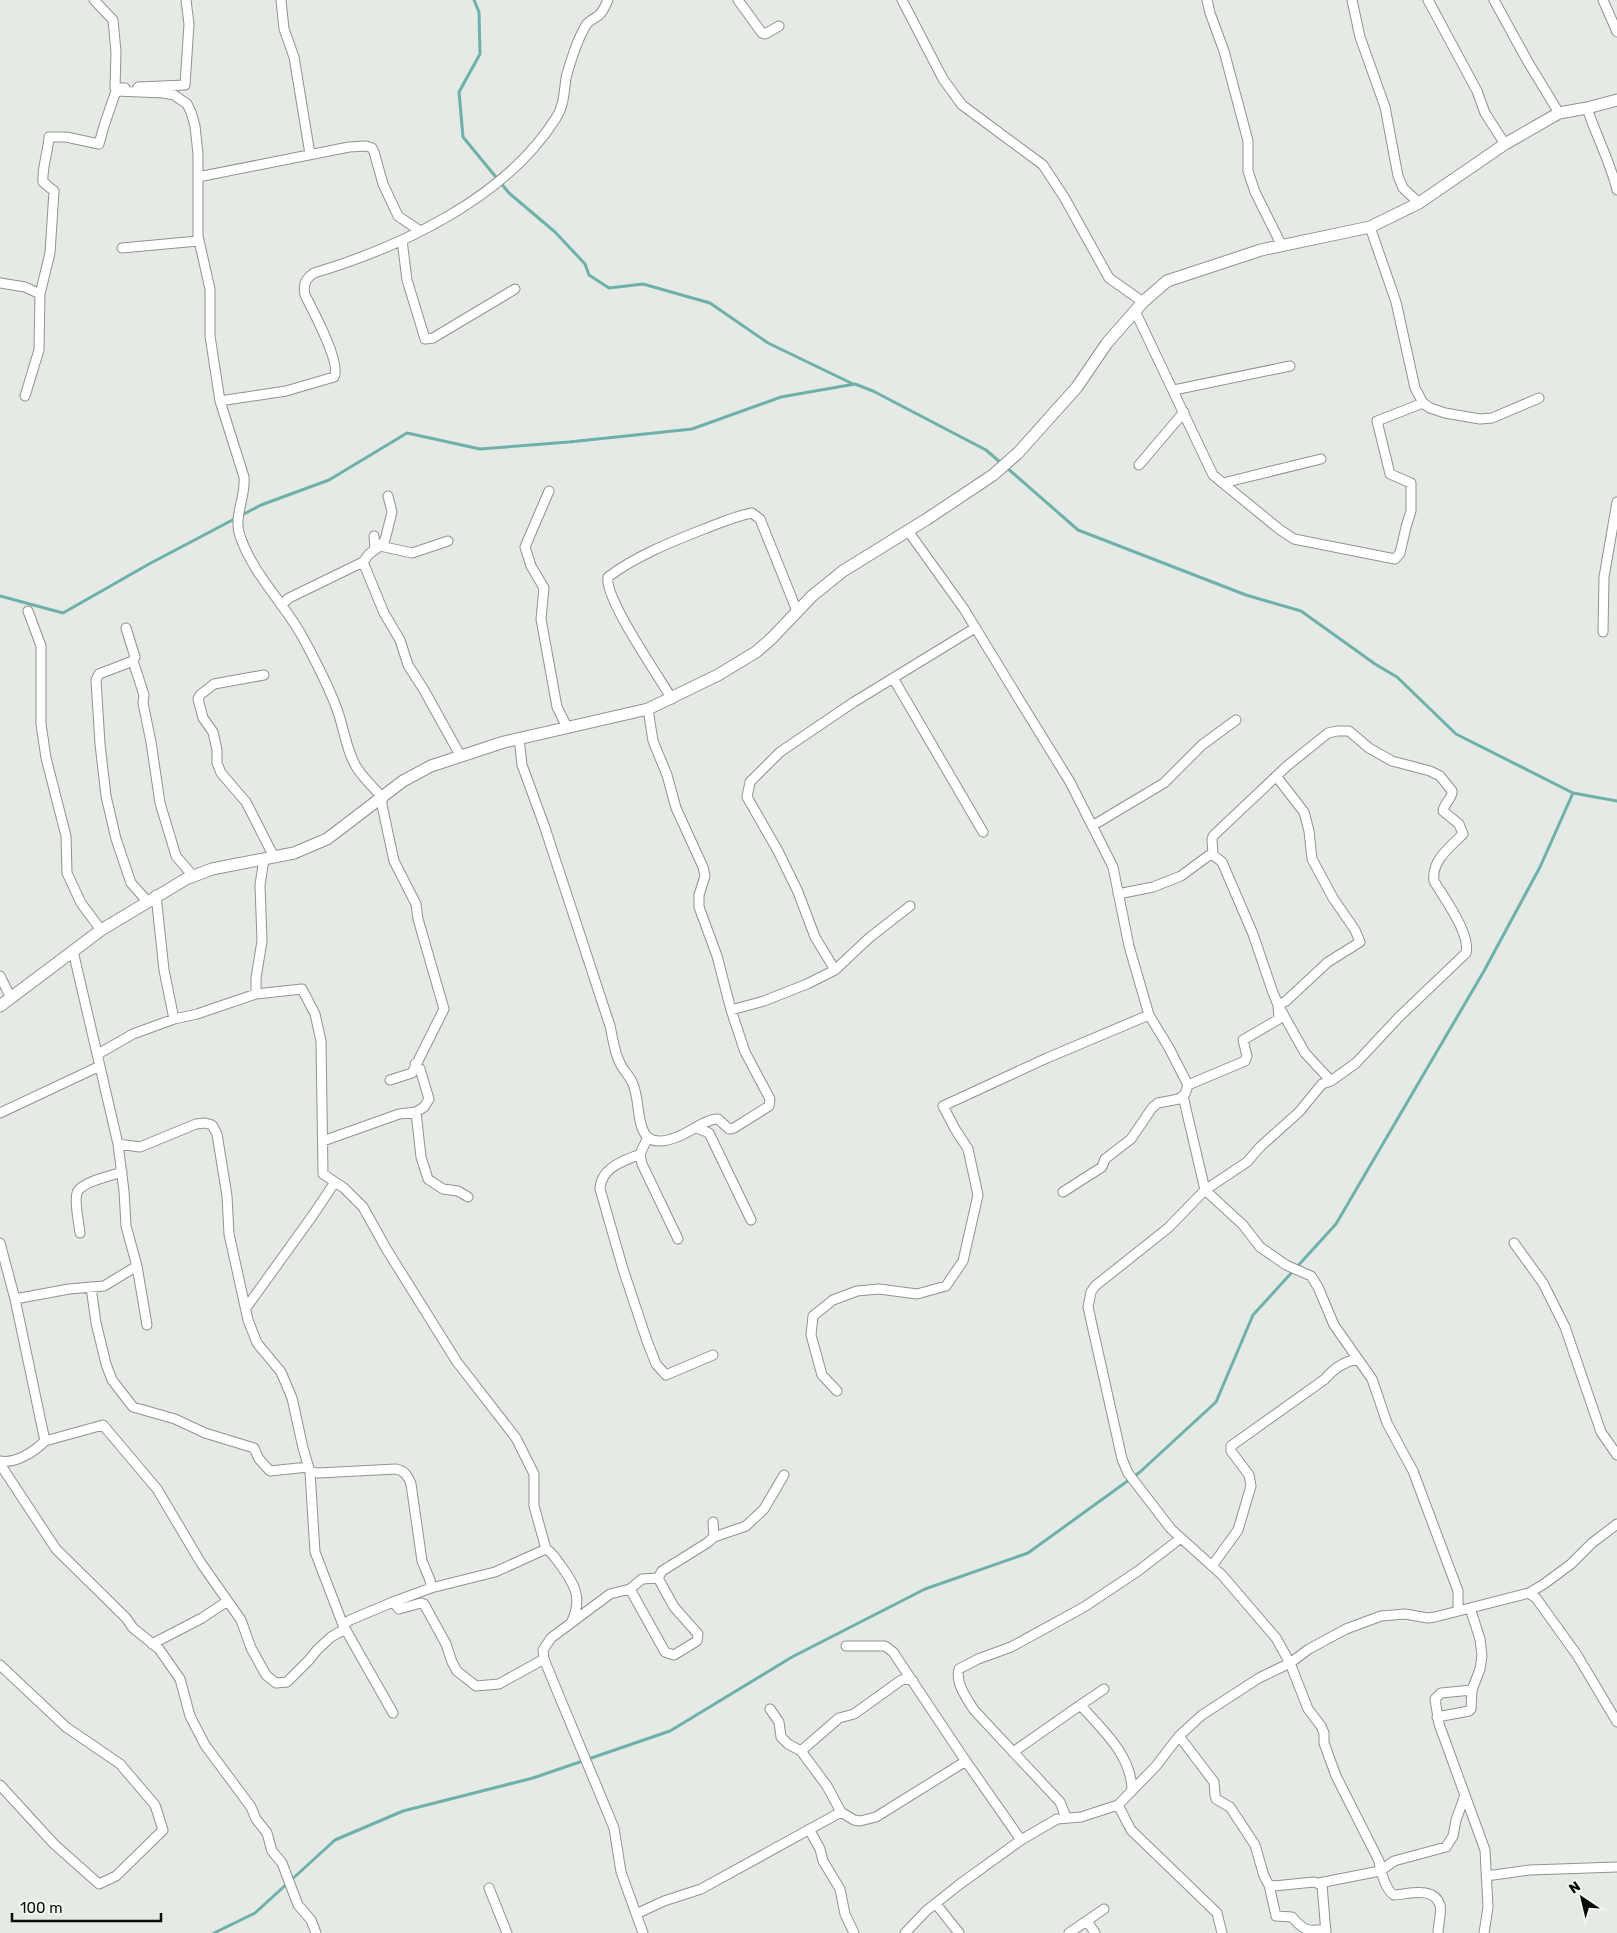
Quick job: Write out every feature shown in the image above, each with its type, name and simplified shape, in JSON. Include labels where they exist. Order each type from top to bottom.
[{"type":"street","points":[[94,0],[113,20],[116,52],[116,88],[186,84],[189,24],[186,0]]},
{"type":"street","points":[[281,0],[284,29],[294,57],[310,154]]},
{"type":"street","points":[[220,401],[286,391],[334,377],[336,370],[326,335],[305,295],[307,278],[314,273],[371,254],[420,231],[460,209],[513,170],[557,117],[562,104],[566,76],[575,47],[587,23],[600,13],[608,0]]},
{"type":"street","points":[[738,0],[762,33],[765,34],[778,26]]},
{"type":"street","points":[[902,0],[943,78],[962,105],[1043,165],[1064,197],[1109,278],[1143,302]]},
{"type":"street","points":[[1207,0],[1224,51],[1248,140],[1248,171],[1255,192],[1282,246]]},
{"type":"street","points":[[1352,0],[1360,37],[1385,107],[1398,176],[1404,188],[1419,203]]},
{"type":"street","points":[[1428,0],[1477,91],[1486,113],[1505,144]]},
{"type":"street","points":[[1494,0],[1559,113]]},
{"type":"street","points":[[1603,0],[1617,32]]},
{"type":"street","points":[[25,396],[38,350],[40,294],[50,253],[54,191],[43,182],[42,172],[47,156],[49,137],[66,137],[99,144],[116,91],[174,95],[186,104],[193,119],[198,154],[198,241],[210,289],[210,336],[220,401],[245,485],[237,525],[240,536],[250,560],[301,635],[336,706],[342,732],[357,767],[382,798],[394,861],[416,904],[418,919],[444,1009],[410,1075],[390,1080]]},
{"type":"street","points":[[0,1006],[101,930],[151,898],[193,876],[212,869],[294,853],[327,839],[403,781],[431,766],[460,755],[519,738],[648,709],[718,675],[756,652],[772,639],[812,596],[843,571],[993,475],[1018,453],[1076,387],[1107,343],[1143,302],[1167,281],[1261,250],[1370,227],[1419,203],[1505,144],[1559,113],[1617,100]]},
{"type":"street","points":[[1587,108],[1608,161],[1617,190]]},
{"type":"street","points":[[198,177],[310,154],[366,146],[372,148],[383,184],[398,216],[420,231]]},
{"type":"street","points":[[1370,227],[1396,302],[1415,388],[1423,403],[1430,408],[1445,413],[1480,419],[1492,418],[1539,398]]},
{"type":"street","points":[[402,240],[407,280],[425,339],[433,338],[515,289]]},
{"type":"street","points":[[122,248],[198,241]]},
{"type":"street","points":[[0,283],[25,287],[40,294]]},
{"type":"street","points":[[1135,311],[1214,475],[1279,529],[1294,538],[1395,560],[1400,553],[1411,511],[1411,483],[1390,474],[1377,421],[1423,403]]},
{"type":"street","points":[[1174,390],[1290,366]]},
{"type":"street","points":[[1139,465],[1184,412]]},
{"type":"street","points":[[1223,483],[1321,459]]},
{"type":"street","points":[[549,491],[525,547],[531,566],[544,588],[541,620],[557,707],[567,726]]},
{"type":"street","points":[[281,605],[288,598],[363,562],[378,548],[385,540],[392,512],[388,496]]},
{"type":"street","points":[[1603,632],[1604,577],[1617,502]]},
{"type":"street","points":[[672,698],[615,604],[606,584],[608,578],[617,570],[676,540],[752,513],[760,519],[797,611]]},
{"type":"street","points":[[908,531],[975,628],[1070,782],[1113,867],[1129,946],[1149,1015],[1188,1085],[1183,1096],[1158,1103],[1152,1108],[1131,1139],[1104,1159],[1102,1167],[1064,1192]]},
{"type":"street","points":[[374,536],[378,548]]},
{"type":"street","points":[[378,548],[412,553],[448,541]]},
{"type":"street","points":[[363,562],[384,613],[400,640],[408,665],[460,755]]},
{"type":"street","points":[[28,611],[41,646],[41,724],[46,758],[66,836],[67,872],[82,903],[101,930]]},
{"type":"street","points":[[126,628],[134,657],[133,661],[144,695],[143,703],[160,803],[176,856],[193,876]]},
{"type":"street","points":[[835,970],[815,937],[798,892],[778,852],[746,797],[750,782],[780,752],[854,702],[975,628]]},
{"type":"street","points":[[133,661],[99,674],[96,680],[106,796],[116,839],[131,883],[151,898],[174,1019]]},
{"type":"street","points":[[256,994],[256,978],[262,941],[260,885],[269,858],[246,802],[222,773],[217,763],[217,750],[212,732],[203,718],[198,699],[200,694],[214,684],[264,675]]},
{"type":"street","points":[[893,678],[983,832]]},
{"type":"street","points":[[519,738],[522,765],[544,825],[610,1026],[618,1060],[633,1083],[641,1128],[648,1137],[662,1141],[676,1138],[698,1128],[708,1119],[713,1118],[718,1119],[729,1129],[734,1128],[769,1106],[770,1099],[746,1052],[731,1010],[717,956],[699,907],[699,895],[705,876],[703,867],[676,808],[667,775],[653,741],[648,709]]},
{"type":"street","points":[[1092,826],[1164,783],[1202,745],[1236,720]]},
{"type":"street","points":[[1331,1081],[1305,1053],[1278,1005],[1253,934],[1222,862],[1213,855],[1212,840],[1213,836],[1276,776],[1328,733],[1337,731],[1349,732],[1369,748],[1392,761],[1430,771],[1440,776],[1453,793],[1443,811],[1459,824],[1463,834],[1448,848],[1436,864],[1433,873],[1434,881],[1464,933],[1468,947],[1466,953],[1399,1017],[1356,1063],[1331,1081],[1322,1084],[1299,1112],[1260,1146],[1247,1162],[1205,1190],[1168,1228],[1095,1286],[1088,1307],[1122,1459],[1128,1473],[1171,1529],[1222,1575],[1276,1638],[1290,1663],[1308,1709],[1321,1726],[1324,1733],[1324,1743],[1336,1776],[1379,1861],[1380,1871],[1390,1893],[1394,1895],[1425,1892],[1435,1897],[1440,1906],[1438,1933]]},
{"type":"street","points":[[1276,776],[1304,812],[1309,831],[1312,859],[1333,898],[1355,930],[1360,942],[1328,962],[1286,1001],[1278,1005]]},
{"type":"street","points":[[1118,894],[1152,888],[1182,876],[1208,856],[1213,855]]},
{"type":"street","points":[[731,1010],[764,1001],[807,984],[835,970],[869,938],[910,906]]},
{"type":"street","points":[[73,951],[118,1144],[126,1226],[138,1266],[147,1325]]},
{"type":"street","points":[[0,976],[11,998]]},
{"type":"street","points":[[98,1054],[133,1034],[174,1019],[197,1014],[256,994],[302,989],[315,1014],[321,1041],[323,1174],[344,1188],[363,1207],[387,1250],[457,1362],[516,1438],[534,1474],[534,1506],[546,1549],[550,1551],[573,1582],[578,1609],[572,1621]]},
{"type":"street","points":[[1188,1085],[1245,1061],[1247,1056],[1243,1040],[1279,1019],[1278,1005]]},
{"type":"street","points":[[837,1391],[822,1375],[811,1335],[813,1316],[834,1300],[857,1291],[879,1289],[917,1294],[946,1286],[963,1261],[978,1195],[968,1149],[943,1106],[1047,1058],[1149,1015]]},
{"type":"street","points":[[323,1141],[399,1114],[416,1112],[424,1107],[429,1100],[420,1069],[415,1064]]},
{"type":"street","points":[[0,1113],[100,1066]]},
{"type":"street","points":[[1183,1096],[1205,1190],[1243,1225],[1260,1247],[1286,1266],[1311,1276],[1318,1287],[1334,1325],[1372,1379],[1387,1423],[1413,1471],[1458,1591],[1458,1610]]},
{"type":"street","points":[[416,1112],[421,1157],[428,1179],[443,1189],[458,1191],[468,1197]]},
{"type":"street","points":[[118,1144],[140,1146],[196,1124],[205,1123],[212,1125],[217,1134],[227,1196],[229,1234],[248,1320],[257,1343],[281,1372],[292,1398],[309,1469],[314,1552],[344,1627],[393,1713]]},
{"type":"street","points":[[698,1128],[710,1133],[751,1220]]},
{"type":"street","points":[[648,1137],[640,1154],[642,1164],[678,1239]]},
{"type":"street","points":[[640,1154],[606,1171],[602,1177],[600,1188],[623,1270],[647,1341],[656,1364],[666,1375],[712,1355]]},
{"type":"street","points":[[80,1233],[76,1195],[79,1189],[84,1185],[122,1172]]},
{"type":"street","points":[[246,1308],[313,1215],[334,1182]]},
{"type":"street","points":[[0,1243],[15,1298],[45,1442]]},
{"type":"street","points":[[1514,1243],[1543,1283],[1565,1327],[1601,1432],[1617,1455]]},
{"type":"street","points":[[15,1298],[104,1286],[138,1266]]},
{"type":"street","points":[[91,1287],[96,1323],[109,1372],[112,1380],[133,1407],[176,1419],[205,1433],[254,1448],[259,1459],[270,1471],[309,1469],[318,1474],[396,1469],[403,1471],[408,1476],[411,1484],[422,1561],[430,1580],[431,1588]]},
{"type":"street","points":[[1212,1566],[1238,1530],[1251,1486],[1249,1476],[1230,1451],[1231,1446],[1325,1379],[1334,1368],[1347,1361],[1357,1359]]},
{"type":"street","points":[[316,1933],[311,1920],[298,1905],[282,1863],[272,1851],[267,1833],[205,1745],[190,1716],[180,1679],[159,1649],[133,1628],[126,1618],[56,1549],[0,1463],[22,1457],[45,1442],[103,1425],[157,1489],[201,1563],[240,1620],[251,1648],[266,1675],[276,1683],[287,1682],[317,1650],[344,1627],[393,1602],[431,1588],[495,1572],[546,1549]]},
{"type":"street","points":[[658,1578],[662,1571],[714,1537],[746,1526],[764,1509],[784,1475]]},
{"type":"street","points":[[713,1522],[714,1537]]},
{"type":"street","points":[[905,1933],[936,1904],[1021,1840],[1056,1819],[1082,1816],[1118,1805],[1156,1766],[1179,1736],[1202,1715],[1258,1678],[1290,1663],[1309,1649],[1346,1629],[1381,1616],[1405,1614],[1428,1618],[1529,1592],[1544,1584],[1571,1564],[1592,1543],[1617,1524]]},
{"type":"street","points":[[1066,1817],[1060,1802],[974,1710],[966,1699],[957,1677],[959,1669],[978,1659],[1011,1647],[1084,1607],[1138,1571],[1181,1538]]},
{"type":"street","points":[[643,1933],[621,1872],[614,1828],[590,1774],[583,1752],[544,1659],[544,1650],[551,1638],[610,1594],[630,1588],[642,1579],[658,1578]]},
{"type":"street","points":[[630,1588],[665,1652],[674,1655],[697,1641],[698,1634],[674,1607],[658,1578]]},
{"type":"street","points":[[1529,1592],[1536,1598],[1577,1655],[1617,1722]]},
{"type":"street","points":[[152,1644],[202,1618],[226,1602]]},
{"type":"street","points":[[393,1602],[399,1609],[421,1603],[424,1604],[446,1644],[457,1670],[476,1686],[499,1684],[544,1659]]},
{"type":"street","points":[[1437,1717],[1471,1709],[1472,1690],[1480,1669],[1482,1656],[1480,1639],[1470,1608]]},
{"type":"street","points":[[846,1646],[885,1646],[890,1648],[1021,1840]]},
{"type":"street","points":[[0,1665],[28,1693],[66,1726],[120,1764],[155,1804],[163,1830],[116,1876],[99,1884],[54,1844],[0,1785]]},
{"type":"street","points":[[801,1751],[839,1718],[854,1714],[900,1681],[907,1678],[913,1681]]},
{"type":"street","points":[[1013,1752],[1104,1689]]},
{"type":"street","points":[[1472,1690],[1439,1694],[1435,1698],[1437,1717],[1485,1850],[1488,1907],[1484,1933]]},
{"type":"street","points":[[1079,1706],[1111,1738],[1128,1766],[1132,1791]]},
{"type":"street","points":[[770,1709],[779,1722],[781,1737],[788,1744],[801,1751],[827,1786],[841,1812],[854,1820],[860,1821],[876,1817],[966,1761]]},
{"type":"street","points":[[1179,1736],[1214,1782],[1214,1796],[1216,1799],[1230,1807],[1255,1845],[1264,1876],[1269,1885],[1276,1916],[1292,1917],[1300,1926],[1310,1932],[1326,1931],[1324,1889],[1320,1883]]},
{"type":"street","points":[[1269,1885],[1320,1883],[1380,1871],[1394,1861],[1446,1846],[1453,1836],[1456,1820],[1465,1795]]},
{"type":"street","points":[[1118,1805],[1131,1830],[1217,1914],[1222,1933]]},
{"type":"street","points":[[636,1914],[664,1900],[701,1889],[841,1812]]},
{"type":"street","points":[[810,1829],[820,1849],[823,1861],[840,1889],[845,1914],[854,1933]]},
{"type":"street","points":[[1486,1876],[1530,1870],[1617,1867]]},
{"type":"street","points":[[489,1888],[507,1933]]},
{"type":"street","points":[[936,1904],[959,1933]]},
{"type":"street","points":[[1069,1933],[1104,1909]]},
{"type":"street","points":[[1087,1921],[1095,1933]]},
{"type":"waterway","points":[[474,0],[479,12],[480,54],[459,92],[463,137],[509,193],[555,232],[585,264],[589,275],[609,288],[643,284],[710,303],[768,343],[853,384]]},
{"type":"waterway","points":[[0,596],[63,613],[149,564],[261,505],[329,480],[407,433],[480,449],[692,429],[781,397],[855,384],[873,391],[986,450],[1001,463]]},
{"type":"waterway","points":[[1006,467],[1078,530],[1246,595],[1301,611],[1375,664],[1397,677],[1456,734],[1573,793],[1617,801]]},
{"type":"waterway","points":[[214,1933],[255,1913],[335,1840],[403,1811],[533,1778],[670,1731],[792,1657],[925,1589],[1028,1553],[1140,1472],[1216,1402],[1253,1315],[1336,1224],[1484,971],[1540,867],[1573,793]]}]
